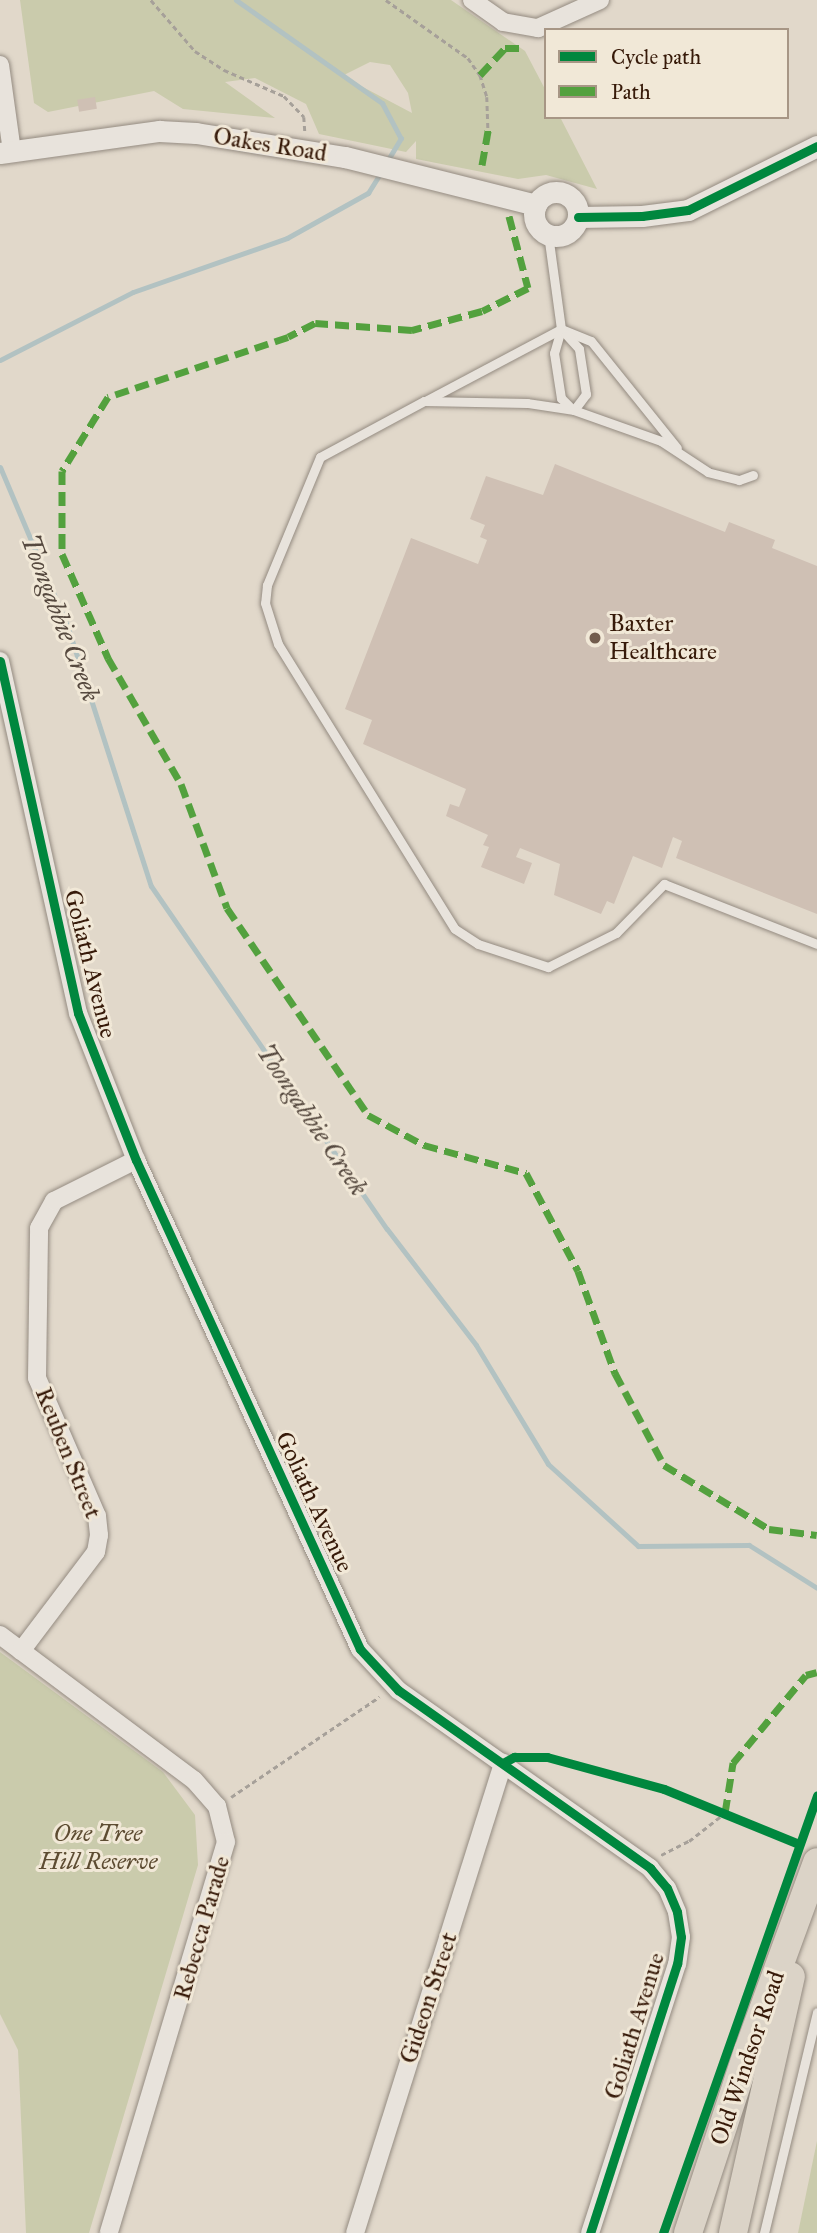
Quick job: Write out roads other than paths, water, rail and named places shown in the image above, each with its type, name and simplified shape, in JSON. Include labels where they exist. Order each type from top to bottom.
[{"type":"highway","name":"Old Windsor Road","points":[[688,2233],[748,2051],[814,1873]]},
{"type":"highway","name":"Old Windsor Road","points":[[733,2233],[814,1873]]},
{"type":"street","points":[[472,0],[503,22],[530,28],[554,24],[600,0]]},
{"type":"street","points":[[0,65],[6,152]]},
{"type":"street","name":"Oakes Road","points":[[6,152],[159,131],[241,137],[345,157],[536,205]]},
{"type":"street","points":[[578,216],[642,216],[688,210],[817,146]]},
{"type":"street","points":[[558,192],[571,197],[578,216],[567,233],[548,234],[537,225],[536,205],[545,194],[558,192]]},
{"type":"street","name":"Goliath Avenue","points":[[0,661],[78,1013],[136,1160],[360,1649],[395,1686],[650,1868],[667,1888],[677,1912],[681,1937],[677,1964],[590,2233]]},
{"type":"street","name":"Reuben Street","points":[[21,1651],[96,1552],[99,1535],[97,1516],[37,1378],[39,1228],[43,1212],[63,1194],[136,1160]]},
{"type":"street","name":"Rebecca Parade","points":[[0,1636],[194,1780],[216,1806],[226,1842],[221,1872],[109,2233]]},
{"type":"street","name":"Gideon Street","points":[[355,2233],[503,1763]]},
{"type":"lane","points":[[548,234],[561,329],[554,353],[561,398],[574,410]]},
{"type":"lane","points":[[561,329],[579,349],[586,394],[574,410]]},
{"type":"lane","points":[[684,458],[591,341],[561,329],[320,457],[267,585],[265,603],[278,644],[455,929],[478,944],[548,967],[616,933],[664,884],[817,944]]},
{"type":"lane","points":[[424,401],[527,403],[574,410],[661,441],[684,458],[726,478],[739,480],[752,475]]},
{"type":"lane","points":[[764,2233],[817,2012]]},
{"type":"waterway","name":"Toongabbie Creek","points":[[236,0],[382,103],[401,138],[386,163]]},
{"type":"waterway","name":"Toongabbie Creek","points":[[0,360],[133,292],[287,238],[368,193],[381,172]]},
{"type":"waterway","name":"Toongabbie Creek","points":[[0,467],[68,628],[151,886],[387,1229],[476,1345],[548,1464],[638,1546],[749,1545],[817,1588]]},
{"type":"place","name":"Baxter Healthcare","points":[[595,638]]},
{"type":"park label","name":"One Tree Hill Reserve","points":[[98,1848]]}]
